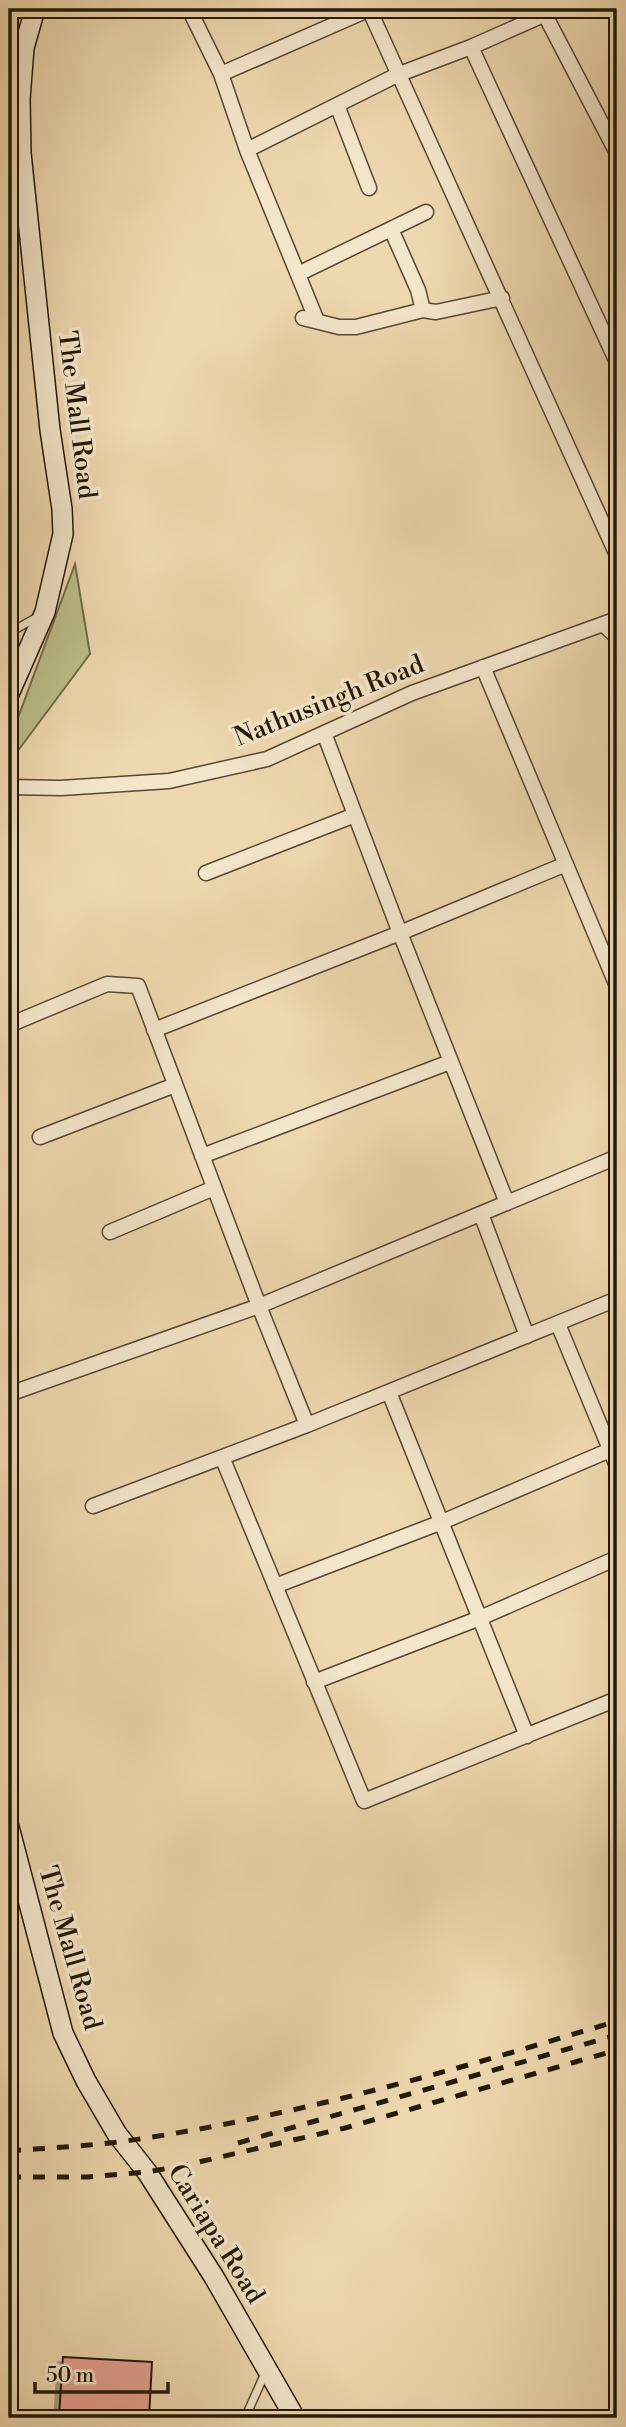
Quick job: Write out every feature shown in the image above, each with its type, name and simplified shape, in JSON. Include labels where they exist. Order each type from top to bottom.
[{"type":"street","name":"The Mall Road","points":[[9,694],[45,612],[63,534],[21,153],[20,99],[24,48],[35,9]]},
{"type":"street","points":[[188,9],[221,74],[247,150],[298,274],[310,319],[340,327],[356,327],[423,310],[436,312],[502,298]]},
{"type":"street","points":[[221,74],[369,9],[617,555]]},
{"type":"street","points":[[247,150],[397,75],[471,47],[551,12],[617,153]]},
{"type":"street","points":[[471,47],[617,362]]},
{"type":"street","points":[[337,104],[369,188]]},
{"type":"street","points":[[298,274],[426,212]]},
{"type":"street","points":[[391,229],[418,290],[423,310]]},
{"type":"street","points":[[611,622],[617,637]]},
{"type":"street","name":"Nathusingh Road","points":[[9,787],[61,788],[169,781],[267,759],[412,693],[611,622]]},
{"type":"street","points":[[483,667],[617,986]]},
{"type":"street","points":[[324,733],[507,1203]]},
{"type":"street","points":[[206,873],[355,815]]},
{"type":"street","points":[[155,1030],[566,864]]},
{"type":"street","points":[[9,1025],[107,984],[138,986],[307,1425]]},
{"type":"street","points":[[202,1156],[450,1062]]},
{"type":"street","points":[[40,1137],[175,1085]]},
{"type":"street","points":[[9,1394],[259,1306],[617,1157]]},
{"type":"street","points":[[110,1232],[214,1188]]},
{"type":"street","points":[[481,1214],[527,1336]]},
{"type":"street","points":[[93,1506],[307,1425],[617,1300]]},
{"type":"street","points":[[558,1324],[614,1449],[617,1466]]},
{"type":"street","points":[[389,1392],[527,1736]]},
{"type":"street","points":[[275,1586],[442,1522],[614,1449]]},
{"type":"street","points":[[222,1457],[364,1801],[617,1699]]},
{"type":"street","points":[[314,1682],[480,1618],[617,1558]]},
{"type":"street","name":"The Mall Road","points":[[9,1827],[63,2033],[86,2081]]},
{"type":"street","name":"Cariapa Road","points":[[86,2081],[117,2134],[147,2172],[206,2266],[295,2418]]},
{"type":"lane","points":[[9,633],[45,612]]},
{"type":"lane","points":[[245,2418],[267,2369]]},
{"type":"green space","points":[[75,564],[90,654],[14,756],[9,742]]},
{"type":"building","points":[[63,2357],[152,2362],[149,2418],[59,2416]]},
{"type":"railway","points":[[9,2151],[126,2141],[251,2119],[435,2074],[617,2021]]},
{"type":"railway","points":[[238,2143],[617,2035]]},
{"type":"railway","points":[[9,2177],[88,2177],[147,2172],[186,2165],[345,2128],[617,2050]]}]
